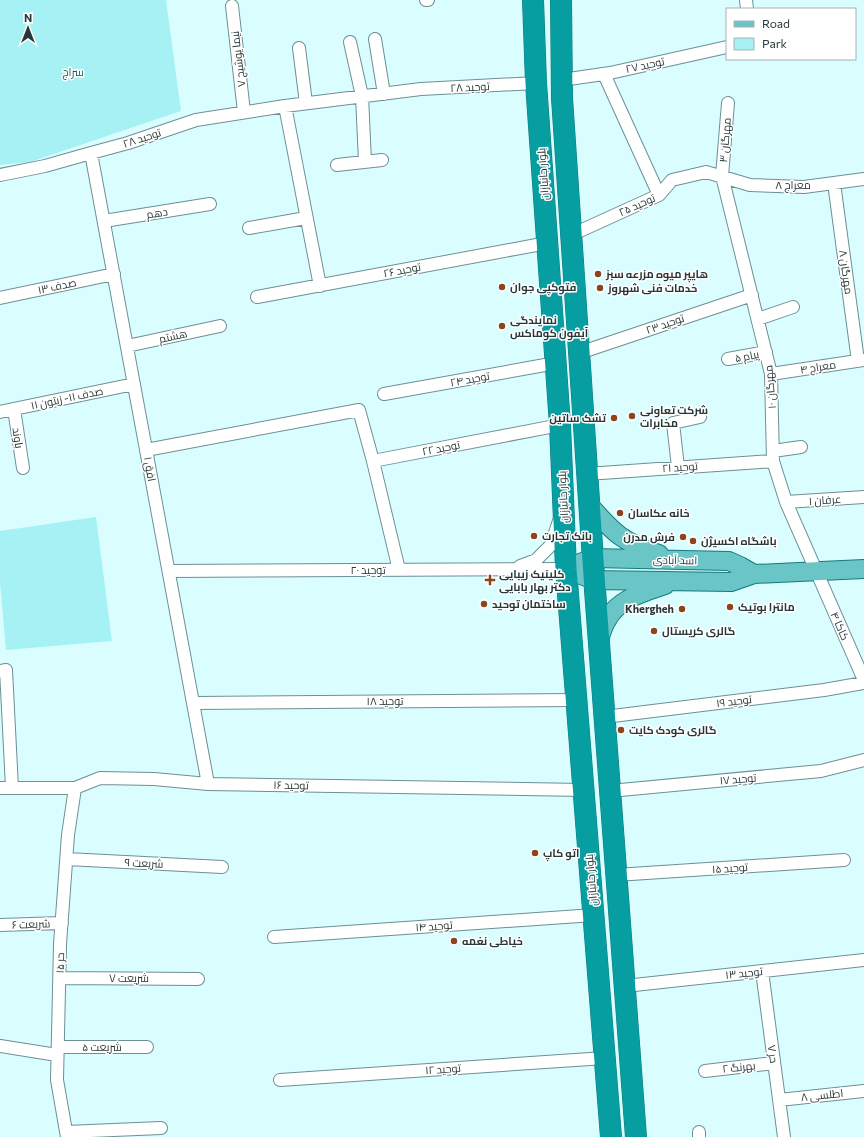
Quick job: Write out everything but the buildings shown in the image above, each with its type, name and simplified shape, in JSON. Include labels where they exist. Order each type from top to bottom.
[{"type":"highway","name":"بلوار جانبازان","points":[[533,0],[536,83],[560,425],[566,569],[611,1137]]},
{"type":"highway","points":[[561,0],[562,98],[571,235],[598,640],[636,1137]]},
{"type":"main road","points":[[589,505],[610,528],[625,541],[640,548],[677,560]]},
{"type":"main road","points":[[566,569],[593,558]]},
{"type":"main road","name":"اسد آبادی","points":[[593,558],[729,561],[754,574]]},
{"type":"main road","points":[[566,569],[594,580]]},
{"type":"main road","name":"اسد آبادی","points":[[594,580],[731,582],[754,574],[864,569]]},
{"type":"main road","points":[[598,640],[607,619],[619,606],[639,594],[676,581]]},
{"type":"street","name":"نیما یوشیج ۷","points":[[232,6],[244,112]]},
{"type":"street","points":[[375,39],[384,94]]},
{"type":"street","points":[[350,42],[362,96],[365,162]]},
{"type":"street","name":"توحید ۲۷","points":[[562,80],[604,74],[726,47]]},
{"type":"street","points":[[298,48],[306,103]]},
{"type":"street","points":[[604,74],[659,195]]},
{"type":"street","name":"توحید ۲۸","points":[[0,175],[45,166],[128,143],[196,120],[306,103],[421,89],[536,83]]},
{"type":"street","name":"مهرگان ۳","points":[[722,176],[728,103]]},
{"type":"street","points":[[285,106],[320,286]]},
{"type":"street","name":"افق ۱","points":[[91,153],[208,784]]},
{"type":"street","points":[[337,165],[382,160]]},
{"type":"street","name":"توحید ۲۵","points":[[571,235],[659,195],[672,180],[706,172],[722,176]]},
{"type":"street","name":"معراج ۸","points":[[722,176],[750,185],[804,187],[864,179]]},
{"type":"street","name":"مهرگان ۱۰","points":[[722,176],[771,374],[773,456],[786,502],[815,572]]},
{"type":"street","name":"مهرگان ۸","points":[[834,183],[861,361]]},
{"type":"street","name":"دهم","points":[[104,221],[210,204]]},
{"type":"street","points":[[249,228],[306,218]]},
{"type":"street","name":"توحید ۲۶","points":[[257,298],[548,243]]},
{"type":"street","name":"صدف ۱۳","points":[[0,298],[114,274]]},
{"type":"street","name":"توحید ۲۳","points":[[579,353],[752,295]]},
{"type":"street","points":[[758,319],[793,308]]},
{"type":"street","name":"هشتم","points":[[127,346],[220,326]]},
{"type":"street","name":"پیام ۵","points":[[728,360],[766,352]]},
{"type":"street","name":"معراج ۴","points":[[771,374],[861,361]]},
{"type":"street","name":"توحید ۲۴","points":[[384,394],[556,363]]},
{"type":"street","name":"صدف ۱۱- زیتون ۱۱","points":[[0,412],[134,384]]},
{"type":"street","name":"باوند","points":[[14,409],[23,468]]},
{"type":"street","points":[[146,450],[359,410],[373,460],[399,570]]},
{"type":"street","points":[[678,467],[673,423],[700,418]]},
{"type":"street","name":"توحید ۲۲","points":[[373,460],[560,425]]},
{"type":"street","name":"توحید ۲۱","points":[[587,474],[678,467],[773,456],[801,447]]},
{"type":"street","name":"عرفان ۱","points":[[786,502],[864,497]]},
{"type":"street","points":[[510,570],[536,560],[551,545],[564,509]]},
{"type":"street","name":"توحید ۲۰","points":[[169,571],[566,569]]},
{"type":"street","name":"کاکا ۴","points":[[815,572],[864,682]]},
{"type":"street","points":[[0,671],[6,670],[6,788]]},
{"type":"street","name":"توحید ۱۹","points":[[604,717],[824,690],[864,682]]},
{"type":"street","name":"توحید ۱۸","points":[[193,703],[577,700]]},
{"type":"street","name":"توحید ۱۷","points":[[610,791],[822,771],[864,760]]},
{"type":"street","name":"توحید ۱۶","points":[[6,788],[75,788],[100,778],[154,779],[208,784],[584,790]]},
{"type":"street","name":"حر ۱۵","points":[[66,1134],[57,1080],[62,923],[68,835],[75,788]]},
{"type":"street","name":"شریعت ۹","points":[[66,859],[222,867]]},
{"type":"street","name":"توحید ۱۵","points":[[616,875],[844,860]]},
{"type":"street","name":"توحید ۱۴","points":[[274,937],[594,915]]},
{"type":"street","name":"شریعت ۶","points":[[0,925],[62,923]]},
{"type":"street","name":"توحید ۱۳","points":[[625,986],[864,960]]},
{"type":"street","name":"حر ۷","points":[[762,971],[784,1137]]},
{"type":"street","name":"شریعت ۷","points":[[60,978],[198,979]]},
{"type":"street","name":"شریعت ۵","points":[[0,1046],[58,1051],[147,1047]]},
{"type":"street","name":"توحید ۱۲","points":[[280,1080],[605,1058]]},
{"type":"street","name":"بهرنگ ۲","points":[[705,1071],[774,1063]]},
{"type":"street","name":"اطلسی ۸","points":[[779,1100],[864,1091]]},
{"type":"street","points":[[66,1134],[161,1128]]},
{"type":"green space","name":"سراج","points":[[0,0],[166,0],[181,111],[30,162],[0,165]]},
{"type":"green space","points":[[96,517],[112,641],[6,650],[0,582],[0,531]]},
{"type":"place","name":"هایپر میوه مزرعه سبز","points":[[598,274]]},
{"type":"place","name":"فتوکپی جوان","points":[[502,287]]},
{"type":"place","name":"خدمات فنی شهروز","points":[[600,288]]},
{"type":"place","name":"نمایندگی آیفون کوماکس","points":[[502,326]]},
{"type":"place","name":"شرکت تعاونی مخابرات","points":[[632,416]]},
{"type":"place","name":"تشک ساتین","points":[[614,418]]},
{"type":"place","name":"خانه عکاسان","points":[[620,513]]},
{"type":"place","name":"بانک تجارت","points":[[534,536]]},
{"type":"place","name":"فرش مدرن","points":[[683,537]]},
{"type":"place","name":"باشگاه اکسیژن","points":[[693,541]]},
{"type":"place","name":"کلینیک زیبایی دکتر بهار بابایی","points":[[490,580]]},
{"type":"place","name":"ساختمان توحید","points":[[484,604]]},
{"type":"place","name":"مانترا بوتیک","points":[[730,607]]},
{"type":"place","name":"Khergheh","points":[[682,609]]},
{"type":"place","name":"گالری کریستال","points":[[654,631]]},
{"type":"place","name":"گالری کودک کایت","points":[[621,730]]},
{"type":"place","name":"اتو کاپ","points":[[535,853]]},
{"type":"place","name":"خیاطی نغمه","points":[[454,941]]}]
